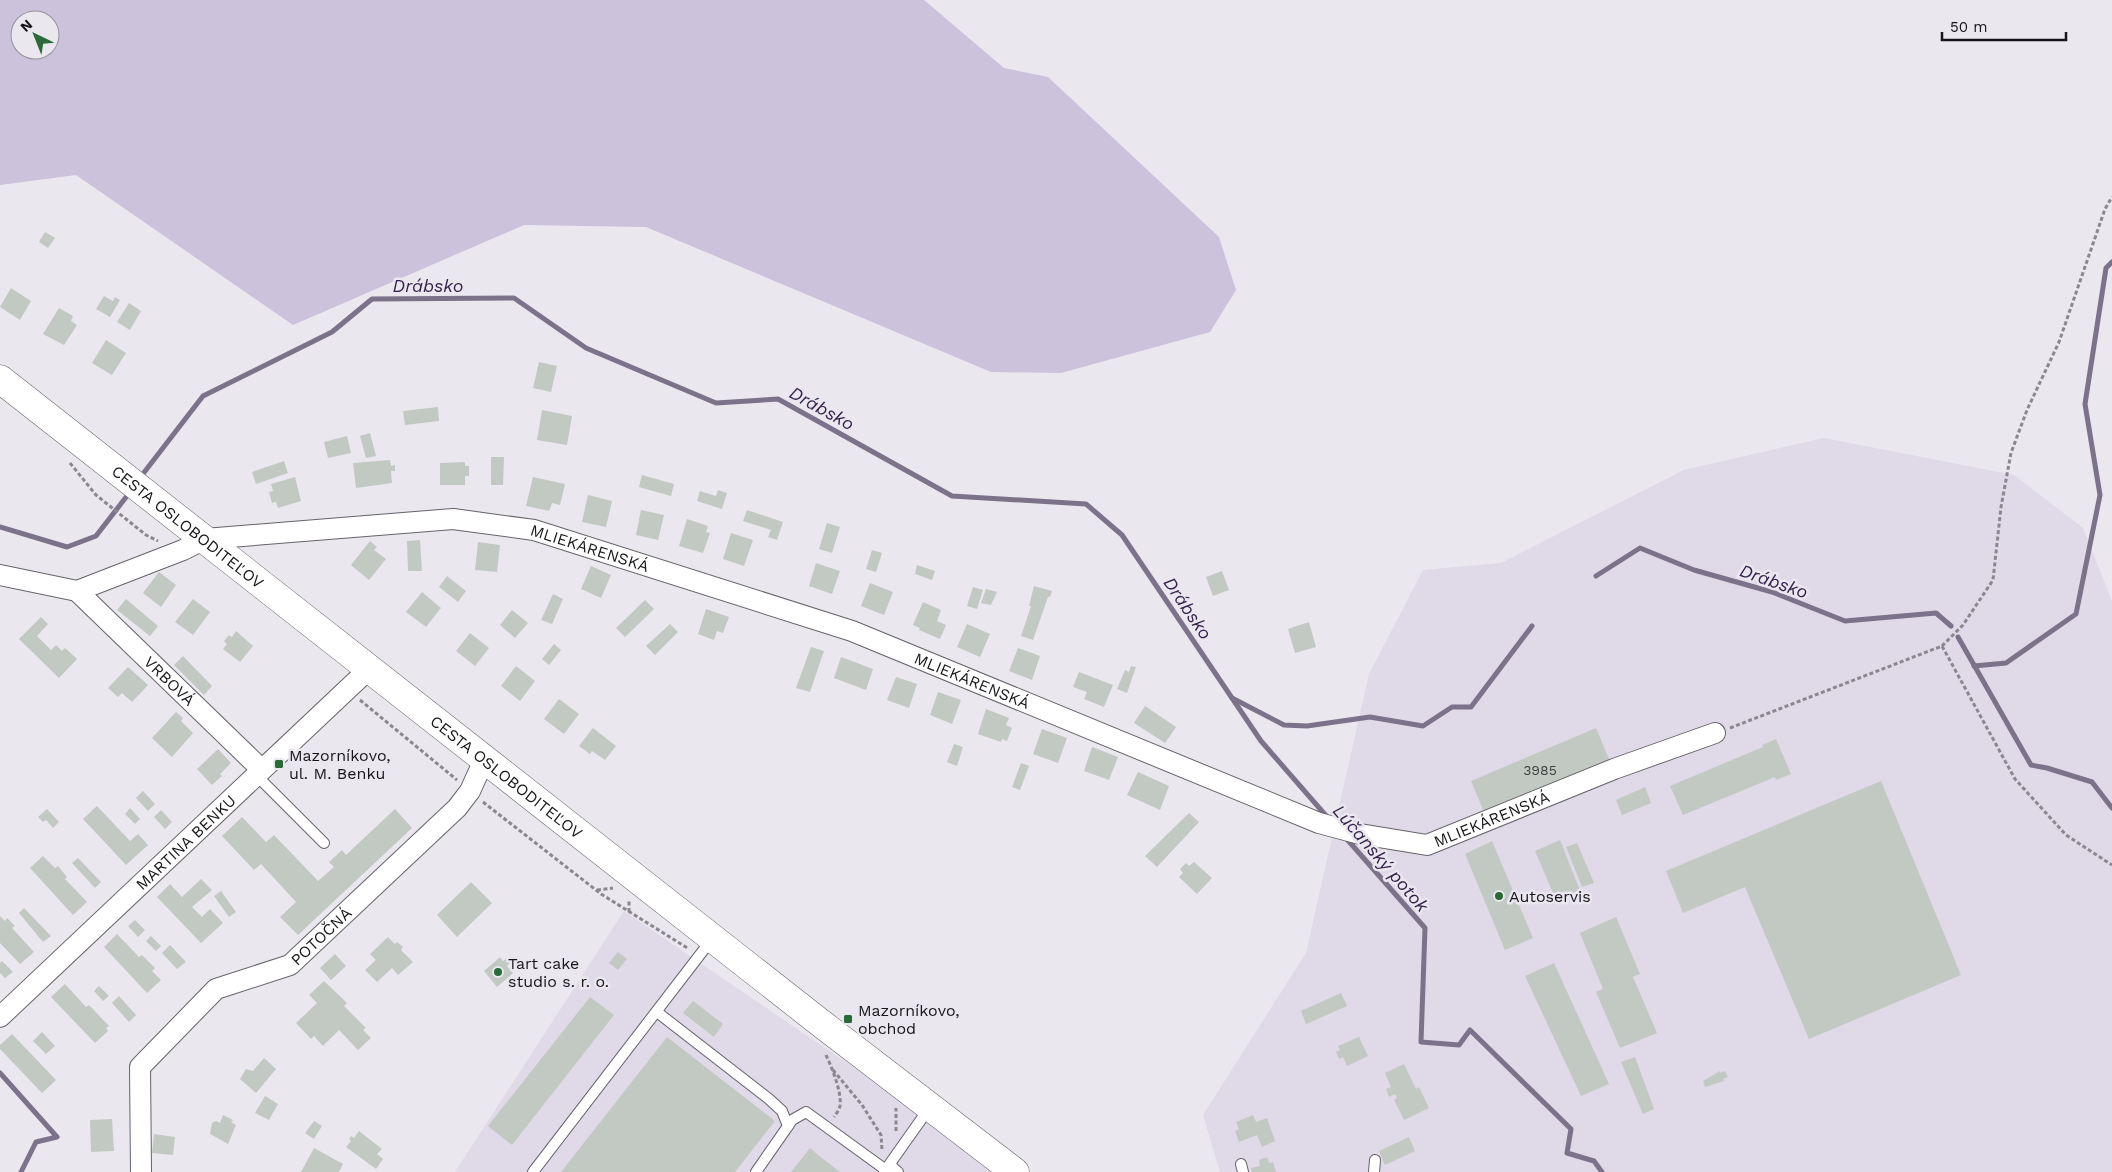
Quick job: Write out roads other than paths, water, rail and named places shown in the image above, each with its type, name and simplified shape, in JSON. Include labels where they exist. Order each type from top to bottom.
[{"type":"main road","name":"CESTA OSLOBODITEĽOV","points":[[0,379],[485,758],[703,945],[930,1106],[1015,1172]]},
{"type":"street","name":"MLIEKÁRENSKÁ","points":[[205,539],[453,519],[534,530],[852,631],[1319,823],[1360,834],[1428,845],[1614,769],[1715,733]]},
{"type":"street","points":[[0,575],[76,592],[183,550],[205,539]]},
{"type":"street","name":"VRBOVÁ","points":[[76,592],[258,772]]},
{"type":"street","name":"MARTINA BENKU","points":[[0,1016],[370,668]]},
{"type":"street","name":"POTOČNÁ","points":[[141,1172],[140,1067],[216,989],[290,965],[457,808],[470,791],[485,758]]},
{"type":"lane","points":[[258,772],[324,843]]},
{"type":"lane","points":[[533,1172],[657,1012],[703,945]]},
{"type":"lane","points":[[657,1012],[769,1099],[782,1112],[788,1126]]},
{"type":"lane","points":[[887,1169],[930,1106]]},
{"type":"lane","points":[[756,1172],[792,1120],[806,1112],[887,1169],[898,1172]]},
{"type":"lane","points":[[1374,1172],[1376,1160]]},
{"type":"waterway","points":[[1974,666],[2006,663],[2076,614],[2100,495],[2085,404],[2106,268],[2112,262]]},
{"type":"waterway","name":"Drábsko","points":[[139,479],[203,396],[332,332],[372,299],[514,298],[586,348],[716,403],[778,399],[952,496],[1086,504],[1122,535],[1261,741],[1328,818]]},
{"type":"waterway","name":"Drábsko","points":[[0,527],[67,547],[96,536],[130,492]]},
{"type":"waterway","name":"Drábsko","points":[[1596,576],[1640,548],[1694,570],[1772,592],[1845,621],[1936,613],[1951,626]]},
{"type":"waterway","name":"Drábsko","points":[[1232,698],[1284,725],[1307,726],[1370,717],[1423,726],[1452,707],[1471,707],[1532,626]]},
{"type":"waterway","name":"Drábsko","points":[[1958,637],[2031,765],[2092,782],[2112,808]]},
{"type":"waterway","name":"Lúčanský potok","points":[[1345,837],[1425,928],[1421,1042],[1459,1045],[1470,1030],[1571,1129],[1567,1153],[1594,1161],[1602,1172]]},
{"type":"waterway","points":[[0,1073],[57,1137],[36,1142],[21,1172]]},
{"type":"place","name":"Mazorníkovo, ul. M. Benku","points":[[279,764]]},
{"type":"place","name":"Autoservis","points":[[1499,896]]},
{"type":"place","name":"Tart cake studio s. r. o.","points":[[498,972]]},
{"type":"place","name":"Mazorníkovo, obchod","points":[[848,1019]]}]
